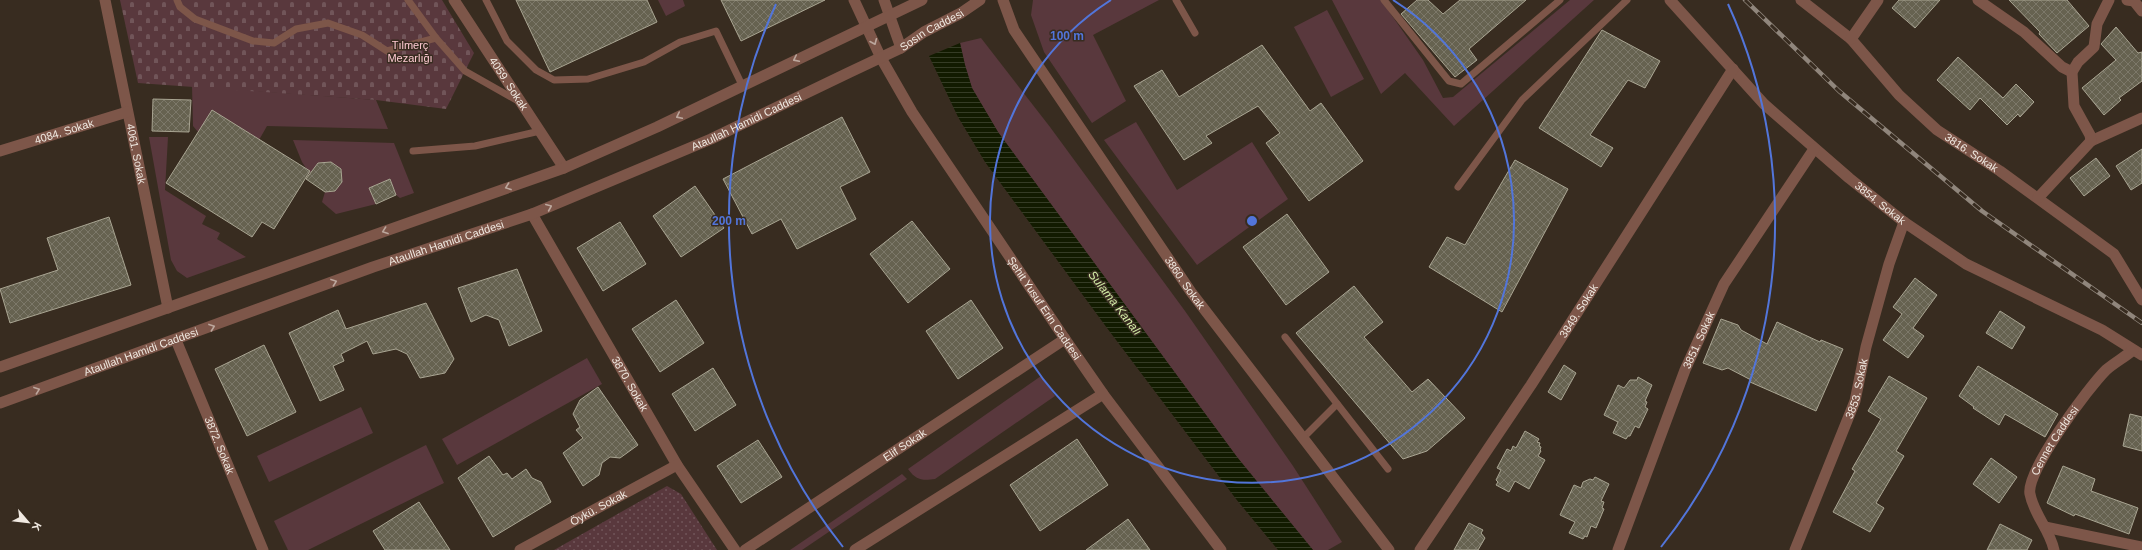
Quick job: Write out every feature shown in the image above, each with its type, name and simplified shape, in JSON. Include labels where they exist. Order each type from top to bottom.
[{"type":"street","name":"4061. Sokak","points":[[106,0],[127,112],[168,308]]},
{"type":"street","name":"4059. Sokak","points":[[454,0],[564,168]]},
{"type":"street","name":"Şehit Yusuf Erin Caddesi","points":[[854,0],[868,26],[881,58],[912,112],[1103,394],[1221,550]]},
{"type":"street","points":[[884,0],[901,48]]},
{"type":"street","name":"Sosın Caddesi","points":[[881,58],[901,48],[924,32],[952,18],[980,0]]},
{"type":"street","name":"3860. Sokak","points":[[1003,0],[1014,30],[1191,292],[1304,437],[1389,550]]},
{"type":"street","name":"3854. Sokak","points":[[1670,0],[1764,104],[1814,148],[1904,222],[1966,264],[2102,330],[2138,353]]},
{"type":"street","name":"3816. Sokak","points":[[1801,0],[1851,39],[1899,95],[1937,130],[2038,198],[2114,254],[2142,300]]},
{"type":"street","points":[[1851,39],[1878,0]]},
{"type":"street","points":[[1978,0],[2024,32],[2062,67],[2072,72]]},
{"type":"street","points":[[2091,141],[2090,135],[2074,106],[2072,72],[2078,62],[2094,47],[2097,24],[2109,0]]},
{"type":"street","points":[[2127,0],[2134,1],[2142,11]]},
{"type":"street","points":[[0,367],[564,168],[657,127],[831,42],[920,1]]},
{"type":"street","name":"Ataullah Hamidi Caddesi","points":[[0,403],[380,265],[532,214],[711,139],[881,58]]},
{"type":"street","name":"3849. Sokak","points":[[1420,550],[1531,385],[1733,69]]},
{"type":"street","name":"4084. Sokak","points":[[0,151],[127,112]]},
{"type":"street","points":[[2038,198],[2091,141],[2142,118]]},
{"type":"street","name":"3851. Sokak","points":[[1618,550],[1685,370],[1724,284],[1814,148]]},
{"type":"street","name":"3870. Sokak","points":[[532,214],[677,465],[734,550]]},
{"type":"street","name":"3853. Sokak","points":[[1794,550],[1855,401],[1866,347],[1904,222]]},
{"type":"street","name":"Elif Sokak","points":[[745,550],[1065,339]]},
{"type":"street","name":"3872. Sokak","points":[[176,340],[263,550]]},
{"type":"street","name":"Cennet Caddesi","points":[[2054,550],[2052,540],[2038,516],[2029,492],[2038,465],[2065,421],[2106,370],[2138,353]]},
{"type":"street","points":[[855,550],[1103,394]]},
{"type":"street","name":"Öykü. Sokak","points":[[520,550],[677,465]]},
{"type":"street","points":[[2045,527],[2142,546]]},
{"type":"lane","points":[[177,0],[180,7],[195,19],[253,41],[274,43],[296,29],[328,23],[362,35],[387,51],[436,38]]},
{"type":"lane","points":[[408,0],[436,38],[465,71],[522,103]]},
{"type":"lane","points":[[486,0],[507,41],[536,70],[554,80],[588,79],[644,62],[680,42],[716,31],[742,85]]},
{"type":"lane","points":[[1176,0],[1195,33]]},
{"type":"lane","points":[[1384,0],[1449,81],[1461,84],[1560,0]]},
{"type":"lane","points":[[1458,187],[1522,100],[1627,0]]},
{"type":"lane","points":[[413,151],[475,146],[540,131]]},
{"type":"lane","points":[[1285,337],[1388,469]]},
{"type":"lane","points":[[1304,437],[1337,404]]},
{"type":"green space","name":"Tılmerç Mezarlığı","points":[[120,0],[442,0],[474,53],[446,109],[376,100],[138,83]]},
{"type":"green space","points":[[658,0],[683,0],[685,6],[666,16]]},
{"type":"green space","points":[[1033,0],[1159,0],[1093,35],[1126,101],[1092,123],[1044,52],[1031,15]]},
{"type":"green space","points":[[1332,0],[1381,0],[1423,60],[1443,98],[1453,97],[1570,0],[1594,0],[1454,126],[1405,73],[1381,94]]},
{"type":"green space","points":[[1327,10],[1364,79],[1331,97],[1294,27]]},
{"type":"green space","points":[[981,38],[1050,127],[1185,311],[1293,466],[1342,542],[1328,550],[1313,550],[1237,457],[998,132],[972,88],[960,43]]},
{"type":"green space","points":[[192,86],[376,100],[388,129],[267,126],[259,140],[198,132],[193,126]]},
{"type":"green space","points":[[1136,122],[1177,190],[1252,142],[1288,199],[1197,265],[1104,140]]},
{"type":"green space","points":[[149,137],[168,137],[165,190],[206,216],[202,224],[220,233],[217,239],[246,257],[187,278],[177,271],[171,260]]},
{"type":"green space","points":[[293,140],[394,143],[414,193],[400,198],[396,195],[390,179],[369,188],[376,204],[336,214],[322,202],[325,192],[335,191],[342,182],[341,169],[331,162],[318,163],[310,174],[302,162]]},
{"type":"green space","points":[[587,358],[602,384],[457,465],[442,439]]},
{"type":"green space","points":[[1041,376],[1055,396],[935,479],[926,480],[917,478],[908,469]]},
{"type":"green space","points":[[361,407],[373,433],[269,482],[257,456]]},
{"type":"green space","points":[[426,445],[444,483],[308,550],[288,550],[274,521]]},
{"type":"green space","points":[[902,474],[907,479],[802,550],[790,550]]},
{"type":"green space","points":[[667,486],[681,494],[717,550],[554,550]]},
{"type":"water","name":"Sulama Kanalı","points":[[960,43],[972,88],[998,132],[1237,457],[1313,550],[1278,550],[1236,499],[1107,328],[985,162],[958,117],[929,56]]},
{"type":"building","points":[[516,0],[647,0],[657,22],[550,72]]},
{"type":"building","points":[[721,0],[825,0],[741,41]]},
{"type":"building","points":[[1417,0],[1428,0],[1443,14],[1460,0],[1526,0],[1469,49],[1477,60],[1455,77],[1401,14]]},
{"type":"building","points":[[1899,0],[1940,0],[1915,28],[1892,8]]},
{"type":"building","points":[[2009,0],[2067,0],[2089,26],[2057,53],[2039,34],[2040,32]]},
{"type":"building","points":[[2116,27],[2138,53],[2142,52],[2142,81],[2119,98],[2121,100],[2104,115],[2082,88],[2116,60],[2101,44]]},
{"type":"building","points":[[1602,30],[1660,61],[1645,88],[1628,80],[1590,135],[1613,148],[1601,167],[1539,128]]},
{"type":"building","points":[[1262,45],[1310,111],[1321,103],[1363,161],[1309,201],[1266,143],[1280,133],[1258,106],[1206,136],[1212,143],[1184,160],[1134,86],[1162,70],[1179,97]]},
{"type":"building","points":[[1958,57],[2003,98],[2016,84],[2034,102],[2020,117],[2018,114],[2007,125],[1980,98],[1970,110],[1937,80]]},
{"type":"building","points":[[153,99],[191,100],[189,132],[152,131]]},
{"type":"building","points":[[212,110],[310,171],[274,229],[262,222],[252,237],[166,183]]},
{"type":"building","points":[[842,117],[870,172],[840,187],[856,219],[797,249],[781,219],[752,234],[723,179]]},
{"type":"building","points":[[2142,149],[2142,183],[2131,190],[2116,166]]},
{"type":"building","points":[[2096,158],[2110,176],[2084,196],[2070,178]]},
{"type":"building","points":[[1515,160],[1568,189],[1502,312],[1429,267],[1447,237],[1465,245]]},
{"type":"building","points":[[331,162],[341,169],[342,182],[335,191],[325,192],[306,179],[318,163]]},
{"type":"building","points":[[390,179],[396,195],[376,204],[369,188]]},
{"type":"building","points":[[695,186],[724,228],[681,257],[653,216]]},
{"type":"building","points":[[1287,214],[1329,272],[1286,305],[1243,247]]},
{"type":"building","points":[[109,217],[131,285],[10,323],[0,289],[58,270],[47,238]]},
{"type":"building","points":[[912,221],[950,269],[908,303],[870,254]]},
{"type":"building","points":[[620,222],[646,264],[603,291],[577,248]]},
{"type":"building","points":[[517,269],[542,331],[509,346],[499,320],[486,315],[471,322],[458,288]]},
{"type":"building","points":[[1915,278],[1937,295],[1913,328],[1924,336],[1908,358],[1883,340],[1902,314],[1893,307]]},
{"type":"building","points":[[1354,286],[1383,322],[1364,337],[1412,392],[1428,379],[1465,418],[1427,451],[1403,459],[1296,333]]},
{"type":"building","points":[[676,300],[704,343],[660,372],[632,329]]},
{"type":"building","points":[[971,300],[1003,348],[958,379],[926,331]]},
{"type":"building","points":[[426,303],[454,359],[445,373],[420,378],[407,354],[396,349],[373,354],[367,341],[341,354],[344,361],[333,366],[344,390],[320,401],[289,333],[338,310],[346,329]]},
{"type":"building","points":[[2000,311],[2025,327],[2012,349],[1986,333]]},
{"type":"building","points":[[1721,319],[1738,325],[1741,330],[1767,344],[1777,322],[1820,342],[1821,340],[1843,349],[1816,411],[1750,382],[1751,380],[1728,368],[1722,370],[1703,363]]},
{"type":"building","points":[[264,345],[296,412],[247,436],[215,369]]},
{"type":"building","points":[[1564,365],[1576,373],[1561,400],[1548,392]]},
{"type":"building","points":[[1978,366],[2058,414],[2045,437],[2005,414],[1999,425],[1973,408],[1974,407],[1959,396]]},
{"type":"building","points":[[713,368],[736,405],[695,431],[672,394]]},
{"type":"building","points":[[1889,376],[1927,398],[1896,451],[1904,456],[1876,503],[1884,508],[1870,532],[1833,512],[1855,471],[1852,469],[1881,419],[1868,411]]},
{"type":"building","points":[[1638,377],[1652,385],[1645,401],[1647,402],[1645,407],[1648,409],[1639,428],[1635,426],[1630,436],[1626,439],[1613,433],[1618,422],[1604,415],[1618,385],[1624,388],[1630,380],[1637,380]]},
{"type":"building","points":[[598,387],[638,445],[620,458],[610,457],[602,463],[599,475],[583,486],[563,453],[583,438],[576,430],[580,427],[573,414],[580,400]]},
{"type":"building","points":[[2130,414],[2142,417],[2142,451],[2123,446]]},
{"type":"building","points":[[1525,431],[1539,439],[1537,442],[1540,443],[1539,446],[1541,447],[1541,451],[1538,456],[1545,460],[1529,489],[1515,481],[1509,492],[1496,485],[1498,482],[1496,480],[1501,470],[1497,468],[1507,449],[1511,451],[1513,446],[1516,448]]},
{"type":"building","points":[[1077,439],[1108,485],[1040,531],[1010,485]]},
{"type":"building","points":[[758,440],[782,477],[741,503],[717,466]]},
{"type":"building","points":[[489,456],[503,475],[507,473],[512,479],[526,469],[532,478],[541,482],[551,502],[493,537],[458,478]]},
{"type":"building","points":[[1991,458],[2017,477],[1999,503],[1973,484]]},
{"type":"building","points":[[2063,466],[2095,479],[2091,491],[2138,508],[2129,534],[2075,514],[2074,516],[2047,503]]},
{"type":"building","points":[[1595,477],[1609,484],[1601,501],[1604,502],[1602,508],[1604,509],[1596,528],[1591,526],[1587,537],[1585,536],[1583,539],[1569,533],[1575,522],[1560,515],[1574,485],[1581,488],[1583,482],[1590,479],[1593,480]]},
{"type":"building","points":[[419,502],[450,550],[385,550],[373,531]]},
{"type":"building","points":[[1128,519],[1150,550],[1086,550]]},
{"type":"building","points":[[1469,523],[1483,530],[1481,533],[1485,538],[1478,550],[1454,550]]},
{"type":"building","points":[[2000,524],[2032,540],[2027,550],[1987,550]]},
{"type":"railway","points":[[1745,0],[1839,91],[1982,211],[2142,323]]}]
